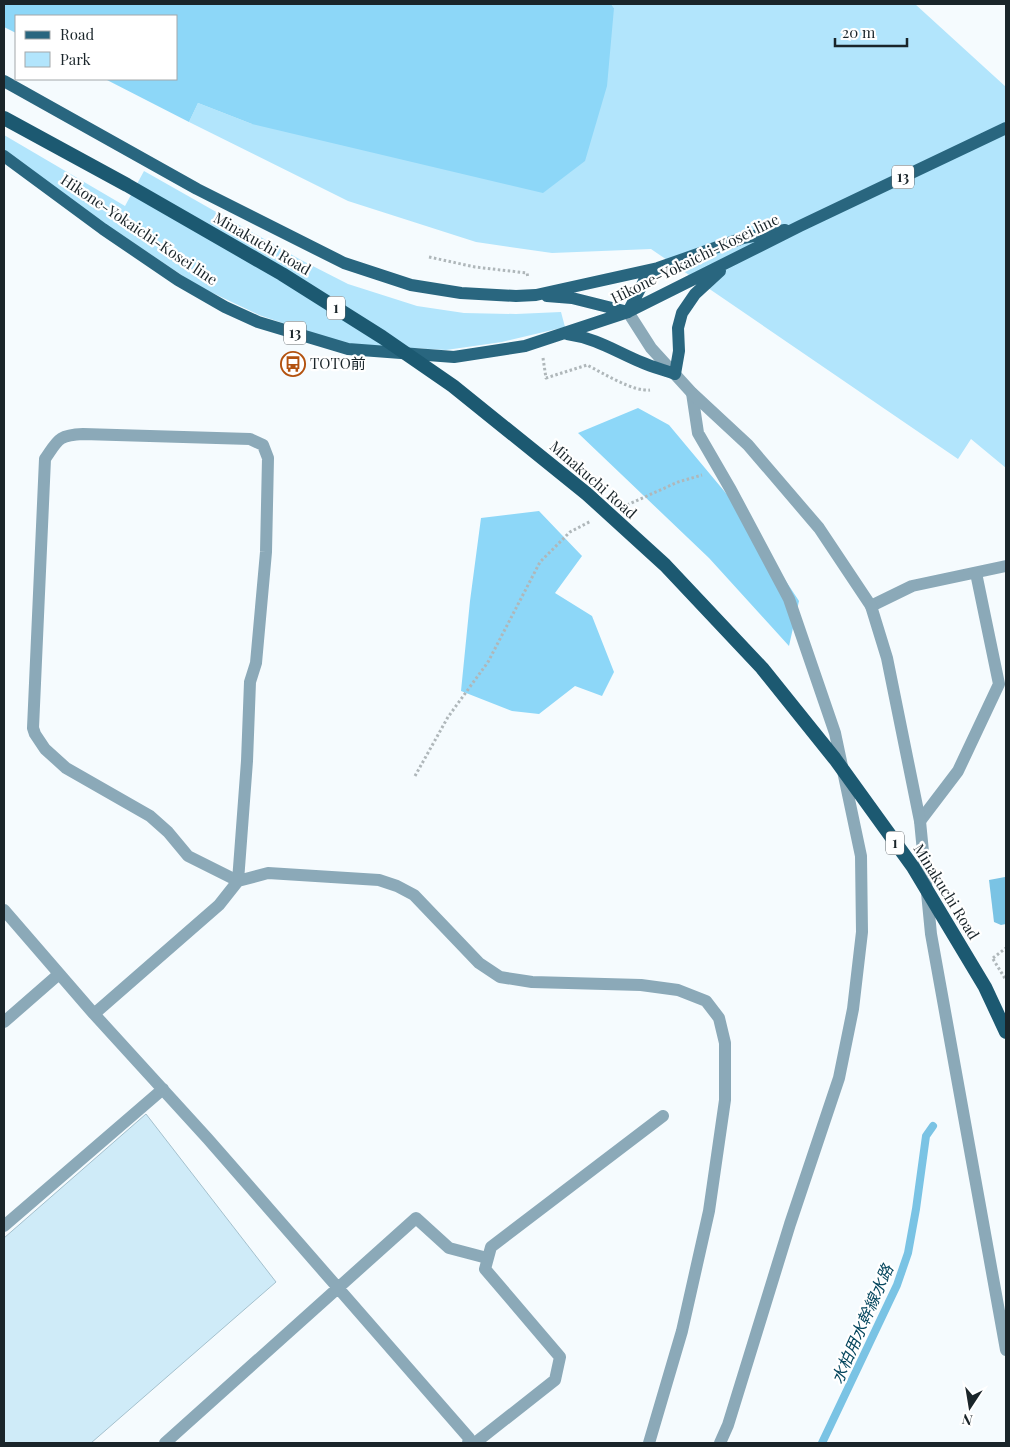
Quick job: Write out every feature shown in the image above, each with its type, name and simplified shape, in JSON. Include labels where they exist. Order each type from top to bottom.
[{"type":"highway","name":"Minakuchi Road","points":[[4,118],[127,185],[282,274],[382,337],[453,386],[533,450],[587,494],[665,565],[762,668],[835,759],[913,867],[984,987],[1006,1032]]},
{"type":"main road","name":"Hikone-Yokaichi-Kosei line","points":[[4,81],[197,189],[272,228],[344,263],[411,285],[453,292],[516,296],[536,295],[658,268],[743,238],[800,226]]},
{"type":"main road","name":"Hikone-Yokaichi-Kosei line","points":[[4,156],[103,229],[178,280],[226,307],[258,322],[348,349],[454,357],[525,346],[628,312],[800,226],[1006,128]]},
{"type":"main road","name":"13","points":[[675,374],[679,351],[678,328],[682,313],[695,294],[727,264]]},
{"type":"main road","name":"13","points":[[536,295],[572,298],[628,312],[644,281],[658,268]]},
{"type":"main road","points":[[561,334],[581,336],[604,344],[642,362],[675,374]]},
{"type":"street","points":[[628,312],[651,348],[692,393],[748,445],[819,528],[871,606],[888,658],[920,821],[931,934],[1006,1350]]},
{"type":"street","points":[[692,393],[698,433],[720,470],[789,599],[836,733],[861,856],[862,932],[853,1009],[838,1078],[790,1224],[728,1425],[720,1443]]},
{"type":"street","points":[[94,1014],[219,905],[238,880],[250,682],[256,663],[266,552],[268,458],[263,445],[250,440],[82,434],[68,434],[58,439],[45,458],[35,734],[45,749],[66,768],[150,816],[168,832],[188,856],[238,880],[268,874],[379,880],[397,886],[414,895],[479,963],[500,977],[532,982],[641,985],[678,990],[706,1001],[719,1018],[725,1043],[724,1100],[709,1211],[682,1331],[649,1443]]},
{"type":"street","points":[[871,606],[912,586],[1006,566]]},
{"type":"street","points":[[920,821],[958,771],[999,684],[976,573]]},
{"type":"street","points":[[4,910],[94,1014],[208,1139],[468,1438],[468,1443]]},
{"type":"street","points":[[4,1022],[59,974]]},
{"type":"street","points":[[4,1226],[163,1089]]},
{"type":"street","points":[[475,1443],[555,1380],[560,1357],[485,1269],[491,1247],[663,1116]]},
{"type":"street","points":[[165,1443],[416,1218],[449,1248],[487,1258]]},
{"type":"path","points":[[429,257],[475,267],[528,273]]},
{"type":"path","points":[[546,378],[586,365],[633,388],[650,390]]},
{"type":"path","points":[[620,508],[678,482],[720,470]]},
{"type":"path","points":[[415,776],[448,717],[488,662],[540,562],[570,532],[595,520]]},
{"type":"path","points":[[1006,948],[993,958],[1006,980]]},
{"type":"green space","points":[[611,4],[915,4],[1006,87],[1006,468],[971,439],[958,459],[651,249],[552,253],[476,242],[348,201],[189,122],[198,103],[252,124],[614,8]]},
{"type":"green space","points":[[4,135],[125,206],[144,171],[301,260],[348,284],[417,306],[464,313],[516,314],[561,312],[565,327],[502,342],[446,350],[345,344],[259,315],[198,286],[84,210],[4,152]]},
{"type":"shaded area","points":[[4,4],[611,4],[614,8],[607,86],[585,161],[543,193],[252,124],[198,103],[189,122],[107,80],[178,80],[178,15],[15,15],[15,32],[4,27]]},
{"type":"shaded area","points":[[638,408],[669,425],[735,504],[799,601],[789,646],[709,558],[578,433]]},
{"type":"shaded area","points":[[539,511],[582,556],[555,593],[592,616],[614,672],[602,696],[575,686],[539,714],[512,711],[461,691],[481,518]]},
{"type":"shaded area","points":[[1005,877],[1006,924],[1001,925],[994,922],[989,880]]},
{"type":"building","points":[[146,1114],[276,1282],[91,1443],[4,1443],[4,1238]]},
{"type":"waterway","name":"水柏用水幹線水路","points":[[822,1443],[897,1285],[908,1253],[926,1136],[933,1126]]},
{"type":"place","name":"TOTO前","points":[[293,364]]}]
